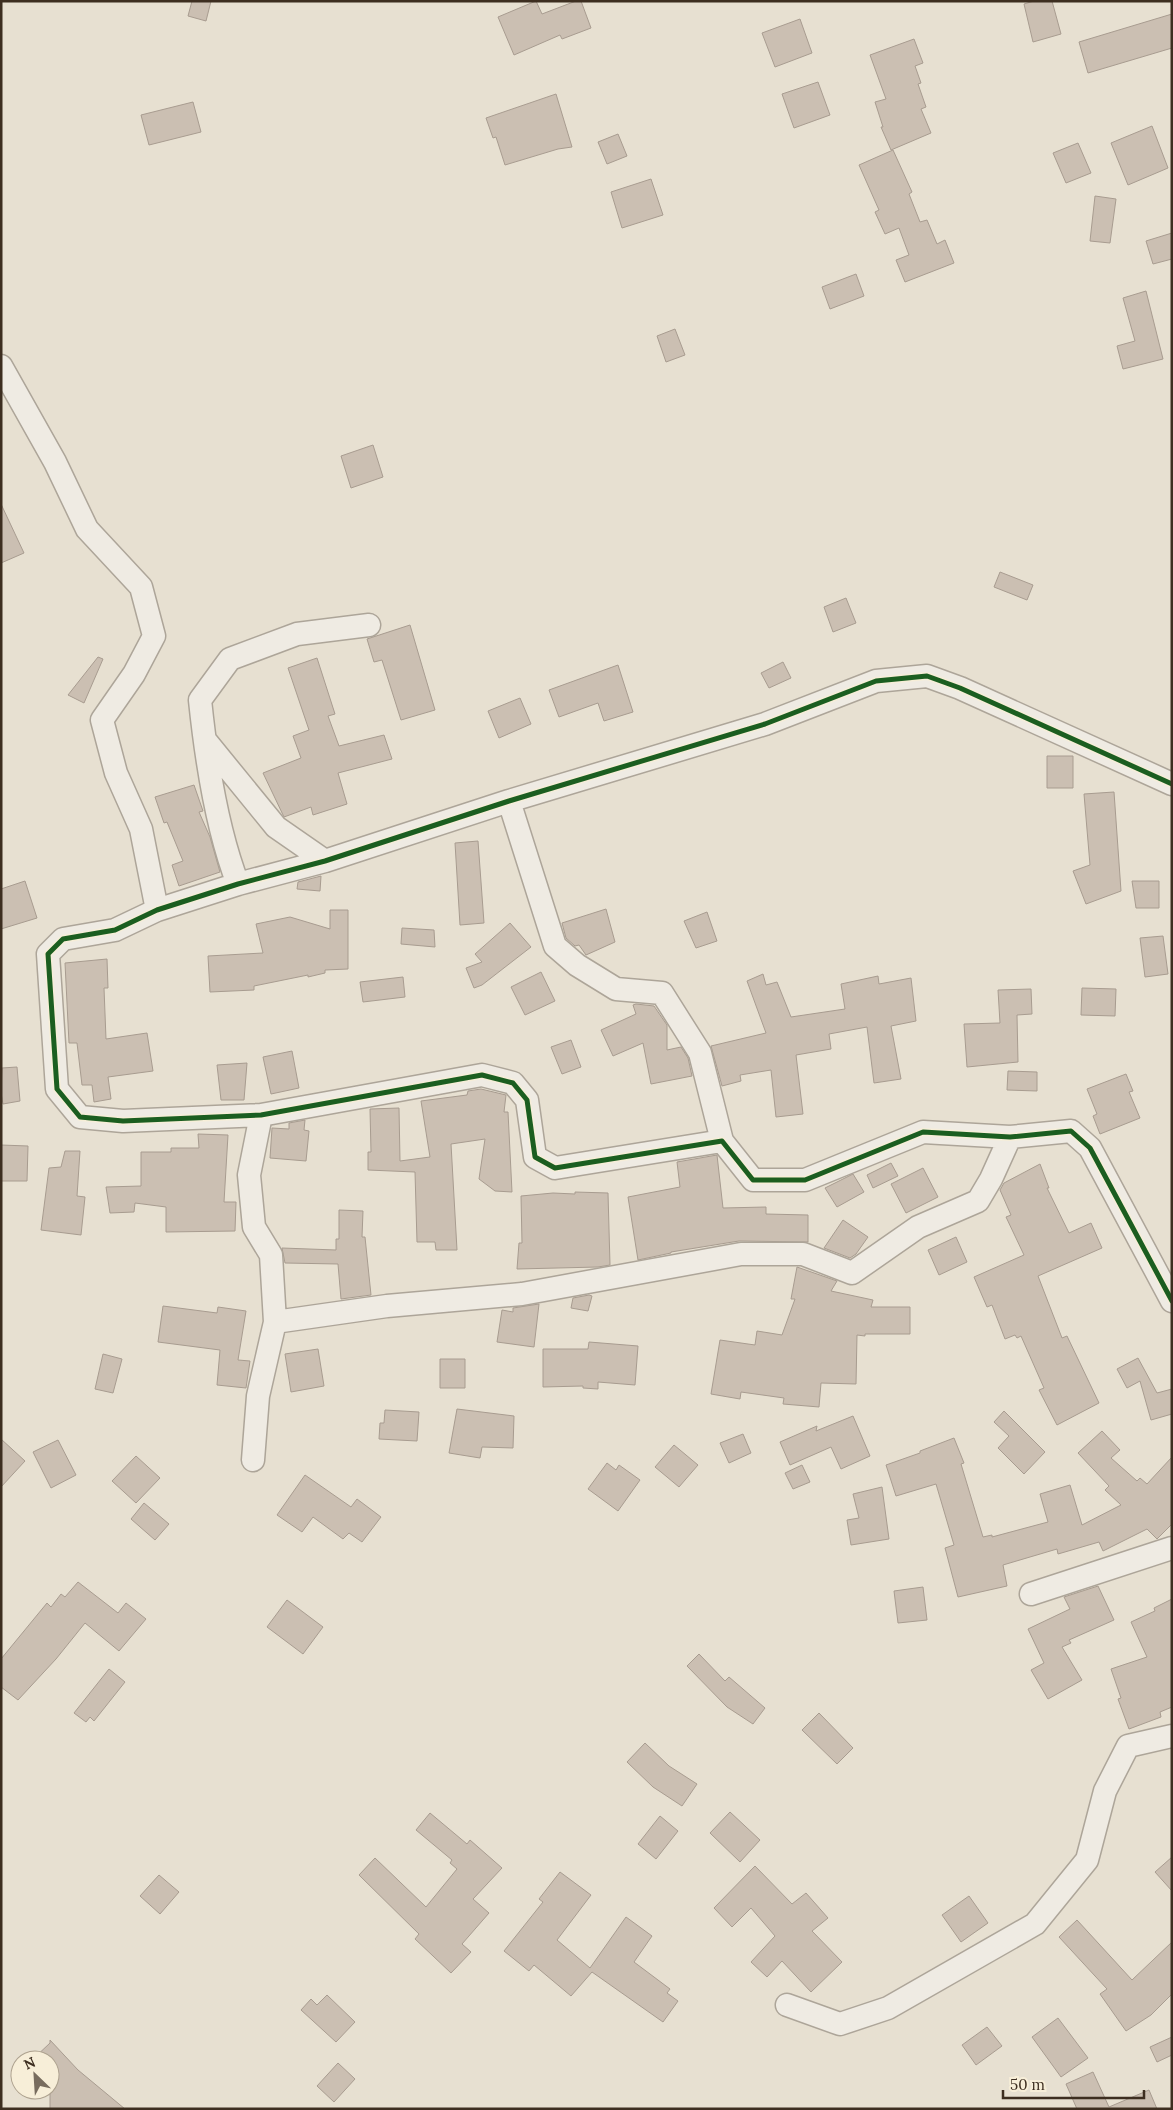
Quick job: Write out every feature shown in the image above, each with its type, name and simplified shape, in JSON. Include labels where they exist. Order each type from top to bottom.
[{"type":"street","points":[[1,366],[55,462],[87,530],[140,587],[154,636],[134,674],[102,720],[116,773],[141,829],[157,910]]},
{"type":"street","points":[[238,884],[229,860],[204,738],[200,700],[230,659],[297,634],[369,625]]},
{"type":"street","points":[[722,1141],[555,1168],[535,1157],[527,1100],[518,1088],[513,1083],[482,1075],[261,1115],[123,1120],[80,1117],[57,1089],[48,954],[63,939],[115,930],[157,910],[238,884],[325,860],[508,801],[765,724],[876,681],[927,676],[960,688],[1172,784]]},
{"type":"street","points":[[204,738],[276,827],[325,860]]},
{"type":"street","points":[[508,801],[555,946],[577,965],[616,989],[662,993],[700,1053],[722,1141],[753,1180],[805,1180],[922,1132],[1010,1137],[1071,1131],[1090,1148],[1172,1301]]},
{"type":"street","points":[[253,1460],[258,1396],[275,1322],[271,1254],[254,1228],[249,1175],[261,1115]]},
{"type":"street","points":[[275,1322],[387,1306],[522,1294],[741,1254],[803,1254],[852,1273],[918,1228],[978,1201],[991,1179],[1010,1137]]},
{"type":"street","points":[[1031,1594],[1172,1548]]},
{"type":"street","points":[[787,2005],[840,2024],[888,2008],[1034,1924],[1087,1860],[1105,1791],[1128,1746],[1172,1736]]},
{"type":"building","points":[[192,1],[211,1],[206,21],[188,16]]},
{"type":"building","points":[[536,1],[542,14],[576,1],[581,1],[591,28],[562,39],[560,35],[514,55],[498,17]]},
{"type":"building","points":[[1034,1],[1052,1],[1061,34],[1033,42],[1024,4]]},
{"type":"building","points":[[1172,14],[1172,48],[1088,73],[1079,42]]},
{"type":"building","points":[[800,19],[812,53],[775,67],[762,33]]},
{"type":"building","points":[[914,39],[923,63],[915,66],[921,83],[918,84],[926,107],[921,109],[931,133],[891,150],[881,127],[883,127],[875,102],[886,99],[870,55]]},
{"type":"building","points":[[818,82],[830,115],[794,128],[782,94]]},
{"type":"building","points":[[556,94],[572,147],[558,149],[505,165],[496,137],[493,138],[486,118]]},
{"type":"building","points":[[193,102],[201,132],[149,145],[141,115]]},
{"type":"building","points":[[1152,126],[1168,168],[1128,185],[1111,143]]},
{"type":"building","points":[[618,134],[627,156],[607,164],[598,142]]},
{"type":"building","points":[[1078,143],[1091,173],[1066,183],[1053,153]]},
{"type":"building","points":[[893,150],[912,192],[909,194],[920,222],[927,220],[937,244],[945,240],[954,263],[905,282],[896,260],[909,255],[899,228],[885,234],[875,212],[879,210],[859,165]]},
{"type":"building","points":[[651,179],[663,215],[622,228],[611,192]]},
{"type":"building","points":[[1095,196],[1116,199],[1110,243],[1090,241]]},
{"type":"building","points":[[1172,233],[1172,259],[1153,264],[1146,241]]},
{"type":"building","points":[[856,274],[864,296],[830,309],[822,287]]},
{"type":"building","points":[[1146,291],[1163,359],[1123,369],[1117,346],[1135,341],[1123,298]]},
{"type":"building","points":[[675,329],[685,355],[666,362],[657,336]]},
{"type":"building","points":[[373,445],[383,477],[351,488],[341,456]]},
{"type":"building","points":[[1,504],[24,553],[1,563]]},
{"type":"building","points":[[1000,572],[1033,585],[1027,600],[994,587]]},
{"type":"building","points":[[846,598],[856,623],[833,632],[824,607]]},
{"type":"building","points":[[410,625],[435,710],[401,720],[382,660],[374,662],[367,639]]},
{"type":"building","points":[[98,657],[103,659],[84,703],[68,695]]},
{"type":"building","points":[[317,658],[335,714],[328,716],[339,746],[384,735],[392,759],[338,773],[347,804],[313,815],[311,807],[284,817],[263,773],[301,758],[293,736],[309,730],[288,668]]},
{"type":"building","points":[[783,662],[791,678],[769,688],[761,673]]},
{"type":"building","points":[[618,665],[633,712],[604,721],[598,703],[559,717],[549,690]]},
{"type":"building","points":[[520,698],[531,724],[499,738],[488,711]]},
{"type":"building","points":[[1047,756],[1073,756],[1073,788],[1047,788]]},
{"type":"building","points":[[194,785],[203,811],[199,812],[210,837],[220,872],[179,886],[172,865],[183,861],[167,822],[164,823],[155,797]]},
{"type":"building","points":[[1114,792],[1121,891],[1086,904],[1073,871],[1090,865],[1084,794]]},
{"type":"building","points":[[478,841],[484,923],[460,925],[455,843]]},
{"type":"building","points":[[321,876],[320,891],[297,889],[298,882]]},
{"type":"building","points":[[25,881],[37,918],[1,929],[1,889]]},
{"type":"building","points":[[1132,881],[1159,881],[1159,908],[1136,908]]},
{"type":"building","points":[[606,909],[615,942],[586,955],[579,945],[575,946],[566,938],[562,923]]},
{"type":"building","points":[[330,910],[348,910],[348,969],[325,970],[325,973],[308,977],[308,975],[254,986],[254,990],[210,992],[208,956],[263,953],[256,924],[290,917],[330,929]]},
{"type":"building","points":[[707,912],[717,941],[696,948],[684,921]]},
{"type":"building","points":[[510,923],[531,947],[482,985],[474,988],[466,968],[482,962],[475,954]]},
{"type":"building","points":[[402,928],[434,930],[435,947],[401,944]]},
{"type":"building","points":[[1163,936],[1168,974],[1145,977],[1140,938]]},
{"type":"building","points":[[107,959],[108,988],[104,988],[106,1039],[147,1033],[153,1071],[108,1077],[111,1099],[94,1102],[92,1085],[82,1085],[77,1043],[69,1043],[65,963]]},
{"type":"building","points":[[541,972],[555,1001],[525,1015],[511,987]]},
{"type":"building","points":[[763,974],[766,985],[777,982],[791,1017],[845,1009],[841,984],[878,976],[879,984],[911,978],[916,1021],[891,1026],[901,1079],[874,1083],[867,1027],[829,1034],[831,1049],[796,1055],[803,1114],[776,1117],[771,1070],[740,1075],[741,1081],[722,1086],[711,1046],[766,1033],[747,981]]},
{"type":"building","points":[[403,977],[405,997],[363,1002],[360,982]]},
{"type":"building","points":[[1082,988],[1116,989],[1115,1016],[1081,1015]]},
{"type":"building","points":[[1031,989],[1032,1014],[1017,1015],[1018,1062],[967,1067],[964,1024],[1000,1023],[998,990]]},
{"type":"building","points":[[633,1005],[654,1006],[667,1025],[667,1050],[681,1047],[688,1058],[692,1076],[651,1084],[643,1043],[613,1056],[601,1030],[636,1014]]},
{"type":"building","points":[[571,1040],[581,1067],[562,1074],[551,1047]]},
{"type":"building","points":[[292,1051],[299,1088],[271,1094],[263,1057]]},
{"type":"building","points":[[247,1063],[244,1100],[221,1100],[217,1065]]},
{"type":"building","points":[[17,1067],[20,1101],[3,1104],[1,1093],[2,1068]]},
{"type":"building","points":[[1008,1071],[1037,1072],[1037,1091],[1007,1090]]},
{"type":"building","points":[[1126,1074],[1133,1091],[1129,1092],[1140,1118],[1100,1134],[1093,1116],[1097,1114],[1087,1089]]},
{"type":"building","points":[[481,1089],[506,1095],[504,1112],[508,1112],[512,1192],[495,1191],[479,1179],[485,1139],[451,1144],[457,1250],[436,1250],[435,1242],[417,1242],[415,1172],[368,1170],[368,1152],[371,1152],[370,1109],[399,1108],[400,1161],[430,1157],[421,1101],[467,1095],[468,1091]]},
{"type":"building","points":[[305,1120],[304,1130],[309,1131],[306,1161],[270,1158],[272,1128],[289,1129],[289,1123]]},
{"type":"building","points":[[198,1134],[228,1135],[224,1202],[236,1202],[235,1231],[166,1232],[166,1207],[135,1203],[134,1212],[110,1213],[106,1187],[141,1186],[141,1152],[171,1152],[171,1148],[199,1148]]},
{"type":"building","points":[[1,1145],[28,1146],[27,1181],[1,1181]]},
{"type":"building","points":[[65,1151],[80,1151],[77,1196],[85,1197],[81,1235],[41,1230],[49,1168],[61,1167]]},
{"type":"building","points":[[717,1155],[723,1208],[766,1207],[766,1214],[808,1215],[808,1242],[739,1241],[671,1252],[638,1260],[628,1197],[680,1187],[677,1162]]},
{"type":"building","points":[[891,1163],[898,1176],[873,1188],[867,1175]]},
{"type":"building","points":[[1040,1164],[1049,1188],[1047,1188],[1069,1233],[1091,1223],[1102,1248],[1038,1276],[1062,1338],[1067,1336],[1099,1403],[1057,1425],[1039,1390],[1044,1388],[1021,1336],[1017,1338],[1015,1335],[1005,1339],[992,1305],[987,1307],[974,1277],[1024,1255],[1006,1217],[1011,1215],[1000,1190],[1004,1183]]},
{"type":"building","points":[[923,1168],[938,1197],[906,1213],[891,1184]]},
{"type":"building","points":[[853,1174],[864,1192],[837,1207],[825,1188]]},
{"type":"building","points":[[575,1192],[608,1193],[610,1265],[517,1269],[519,1243],[522,1243],[521,1196],[553,1193],[575,1194]]},
{"type":"building","points":[[339,1210],[363,1211],[362,1237],[365,1237],[371,1295],[341,1299],[338,1264],[285,1263],[282,1248],[336,1250],[336,1239],[339,1239]]},
{"type":"building","points":[[843,1220],[868,1237],[856,1254],[850,1258],[824,1248]]},
{"type":"building","points":[[956,1237],[967,1262],[939,1275],[928,1250]]},
{"type":"building","points":[[797,1267],[837,1281],[831,1291],[873,1300],[871,1307],[910,1307],[910,1334],[857,1335],[856,1384],[821,1383],[819,1407],[783,1404],[784,1398],[741,1392],[740,1399],[711,1394],[720,1340],[755,1345],[757,1331],[782,1335],[795,1299],[791,1299]]},
{"type":"building","points":[[592,1296],[588,1311],[571,1308],[573,1298]]},
{"type":"building","points":[[539,1304],[534,1347],[497,1342],[502,1310],[513,1312],[513,1308]]},
{"type":"building","points":[[163,1306],[217,1313],[218,1307],[246,1311],[238,1360],[250,1361],[246,1388],[217,1385],[220,1350],[158,1342]]},
{"type":"building","points":[[589,1342],[638,1346],[635,1385],[598,1382],[598,1389],[583,1388],[583,1386],[543,1387],[543,1349],[588,1349]]},
{"type":"building","points":[[318,1349],[324,1386],[291,1392],[285,1354]]},
{"type":"building","points":[[103,1354],[122,1359],[113,1393],[95,1389]]},
{"type":"building","points":[[1138,1358],[1157,1393],[1172,1389],[1172,1414],[1151,1420],[1140,1381],[1127,1388],[1117,1369]]},
{"type":"building","points":[[440,1359],[465,1359],[465,1388],[440,1388]]},
{"type":"building","points":[[457,1409],[514,1416],[513,1448],[482,1447],[480,1458],[449,1453]]},
{"type":"building","points":[[385,1410],[419,1412],[417,1441],[379,1439],[380,1423],[384,1423]]},
{"type":"building","points":[[1004,1411],[1045,1452],[1024,1474],[998,1448],[1009,1436],[994,1422]]},
{"type":"building","points":[[853,1416],[870,1456],[841,1469],[831,1447],[790,1465],[780,1442],[817,1426],[816,1431]]},
{"type":"building","points":[[1102,1431],[1120,1450],[1111,1458],[1137,1481],[1140,1478],[1147,1484],[1172,1457],[1172,1524],[1157,1539],[1147,1529],[1103,1551],[1099,1542],[1058,1554],[1057,1549],[1003,1565],[1007,1586],[958,1597],[945,1548],[954,1545],[936,1484],[896,1496],[886,1465],[954,1438],[964,1463],[961,1464],[983,1537],[992,1535],[992,1537],[1048,1522],[1040,1494],[1070,1485],[1082,1525],[1121,1505],[1105,1490],[1109,1486],[1078,1453]]},
{"type":"building","points":[[743,1434],[751,1453],[729,1463],[720,1443]]},
{"type":"building","points":[[1,1439],[25,1461],[1,1487]]},
{"type":"building","points":[[58,1440],[76,1475],[51,1488],[33,1452]]},
{"type":"building","points":[[674,1445],[698,1465],[679,1487],[655,1467]]},
{"type":"building","points":[[136,1456],[160,1478],[136,1503],[112,1481]]},
{"type":"building","points":[[607,1463],[616,1470],[619,1465],[640,1480],[618,1511],[588,1489]]},
{"type":"building","points":[[802,1465],[810,1482],[793,1489],[785,1473]]},
{"type":"building","points":[[305,1475],[351,1507],[357,1499],[381,1517],[362,1542],[349,1533],[343,1539],[313,1517],[302,1532],[277,1515]]},
{"type":"building","points":[[882,1487],[889,1539],[851,1545],[847,1520],[859,1518],[853,1494]]},
{"type":"building","points":[[144,1503],[169,1524],[155,1540],[131,1519]]},
{"type":"building","points":[[78,1582],[118,1613],[126,1603],[146,1619],[119,1651],[85,1623],[56,1659],[18,1700],[1,1687],[1,1659],[47,1603],[51,1607],[61,1594],[65,1597]]},
{"type":"building","points":[[1098,1586],[1114,1620],[1069,1640],[1071,1643],[1062,1647],[1082,1680],[1048,1699],[1031,1670],[1044,1663],[1028,1629],[1070,1609],[1064,1597]]},
{"type":"building","points":[[923,1587],[927,1620],[898,1623],[894,1591]]},
{"type":"building","points":[[1172,1599],[1172,1707],[1160,1712],[1161,1717],[1129,1729],[1118,1699],[1121,1698],[1111,1669],[1147,1657],[1131,1622],[1155,1611],[1154,1608]]},
{"type":"building","points":[[287,1600],[323,1627],[303,1654],[267,1627]]},
{"type":"building","points":[[699,1654],[725,1681],[729,1677],[765,1708],[753,1724],[727,1707],[687,1666]]},
{"type":"building","points":[[109,1669],[125,1682],[94,1721],[90,1717],[86,1722],[74,1713]]},
{"type":"building","points":[[819,1713],[853,1748],[837,1764],[802,1730]]},
{"type":"building","points":[[645,1743],[669,1766],[697,1784],[682,1806],[653,1787],[627,1762]]},
{"type":"building","points":[[730,1812],[760,1840],[740,1862],[710,1833]]},
{"type":"building","points":[[430,1813],[467,1844],[470,1840],[502,1868],[473,1899],[489,1913],[462,1944],[471,1952],[451,1973],[415,1939],[419,1934],[359,1875],[375,1858],[426,1907],[457,1869],[450,1863],[452,1860],[416,1830]]},
{"type":"building","points":[[660,1816],[678,1831],[656,1859],[638,1844]]},
{"type":"building","points":[[1172,1857],[1172,1891],[1155,1872]]},
{"type":"building","points":[[755,1866],[792,1904],[806,1893],[828,1918],[812,1931],[842,1962],[811,1992],[782,1961],[767,1977],[751,1962],[775,1936],[751,1908],[732,1927],[714,1908]]},
{"type":"building","points":[[560,1872],[591,1895],[557,1940],[590,1968],[626,1917],[652,1936],[634,1962],[670,1989],[667,1993],[678,2001],[663,2022],[592,1972],[571,1996],[534,1965],[529,1971],[504,1951],[543,1902],[539,1899]]},
{"type":"building","points":[[159,1875],[179,1892],[160,1914],[140,1896]]},
{"type":"building","points":[[969,1896],[988,1923],[961,1942],[942,1915]]},
{"type":"building","points":[[1077,1920],[1132,1980],[1172,1942],[1172,1994],[1151,2015],[1126,2031],[1100,1994],[1107,1989],[1059,1937]]},
{"type":"building","points":[[327,1995],[355,2022],[336,2042],[301,2010],[311,1999],[317,2005]]},
{"type":"building","points":[[1058,2018],[1088,2058],[1061,2077],[1032,2037]]},
{"type":"building","points":[[987,2027],[1002,2046],[976,2065],[962,2045]]},
{"type":"building","points":[[1172,2037],[1172,2055],[1157,2062],[1150,2047]]},
{"type":"building","points":[[50,2040],[59,2050],[43,2050],[50,2043]]},
{"type":"building","points":[[60,2051],[78,2070],[125,2109],[50,2109],[50,2100],[60,2100]]},
{"type":"building","points":[[338,2063],[355,2079],[334,2102],[317,2086]]},
{"type":"building","points":[[1093,2072],[1109,2107],[1149,2090],[1157,2109],[1077,2109],[1066,2084]]},
{"type":"cycle path","points":[[1172,784],[960,688],[927,676],[876,681],[765,724],[509,801],[325,861],[238,884],[157,910],[115,930],[63,939],[48,954],[57,1089],[80,1117],[123,1121],[261,1115],[482,1075],[513,1083],[527,1100],[535,1157],[555,1168],[722,1141],[753,1180],[805,1180],[923,1132],[1010,1137],[1071,1131],[1090,1148],[1172,1301]]}]
